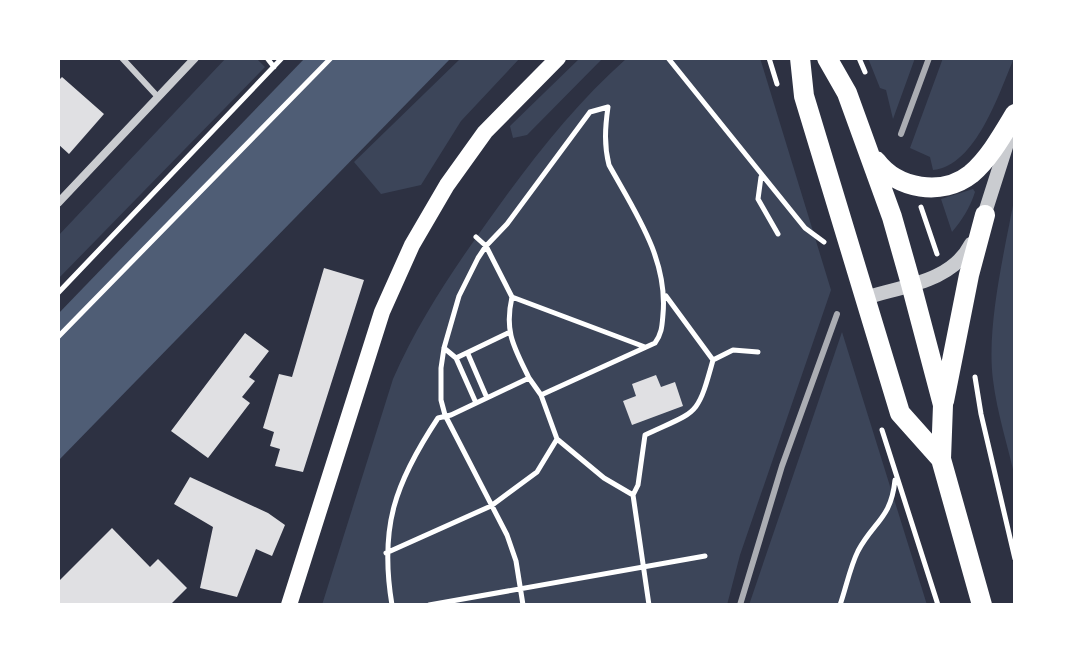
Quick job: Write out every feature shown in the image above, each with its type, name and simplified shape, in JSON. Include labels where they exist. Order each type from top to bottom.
[{"type":"main road","points":[[289,605],[382,312],[412,245],[478,141],[558,58]]},
{"type":"main road","points":[[800,58],[804,96],[900,413],[941,459]]},
{"type":"main road","points":[[827,58],[847,93],[869,151],[911,284],[943,405]]},
{"type":"main road","points":[[869,151],[884,171],[895,179],[917,186],[942,186],[971,173],[1015,116]]},
{"type":"main road","points":[[982,605],[941,459],[943,405],[969,275],[985,215]]},
{"type":"street","points":[[58,203],[195,58]]},
{"type":"street","points":[[865,298],[945,273],[959,263],[985,215],[1015,116]]},
{"type":"lane","points":[[122,58],[158,97]]},
{"type":"path","points":[[267,58],[274,67]]},
{"type":"path","points":[[58,293],[282,58]]},
{"type":"path","points":[[320,58],[326,64]]},
{"type":"path","points":[[58,337],[331,58]]},
{"type":"path","points":[[668,58],[805,228],[824,242]]},
{"type":"path","points":[[523,605],[516,561],[507,535],[445,415],[440,383],[444,348],[466,279],[486,246],[507,224],[590,112],[608,107],[605,151],[609,165],[651,242],[665,295],[662,334],[655,343],[541,395]]},
{"type":"path","points":[[761,176],[758,199],[778,234]]},
{"type":"path","points":[[919,200],[933,245]]},
{"type":"path","points":[[476,237],[486,246],[512,297],[507,316],[508,333],[529,378],[541,395],[557,439],[604,478],[633,495]]},
{"type":"path","points":[[665,295],[713,360]]},
{"type":"path","points":[[512,297],[645,347]]},
{"type":"path","points":[[456,358],[508,333]]},
{"type":"path","points":[[444,348],[456,358],[476,403]]},
{"type":"path","points":[[649,605],[633,495],[638,485],[645,435],[693,413],[701,401],[713,360],[733,350],[758,352]]},
{"type":"path","points":[[468,354],[487,398]]},
{"type":"path","points":[[974,365],[981,414],[1015,559]]},
{"type":"path","points":[[392,605],[386,553],[389,525],[407,468],[438,418],[451,415],[529,378]]},
{"type":"path","points":[[878,417],[938,605]]},
{"type":"path","points":[[386,553],[491,506],[537,472],[557,439]]},
{"type":"path","points":[[840,605],[858,552],[893,501],[896,476]]},
{"type":"path","points":[[429,605],[705,556]]},
{"type":"shaded area","points":[[226,58],[256,58],[265,67],[58,279],[58,236]]},
{"type":"shaded area","points":[[305,58],[451,58],[58,461],[58,314]]},
{"type":"shaded area","points":[[461,58],[520,58],[461,121],[421,185],[381,194],[354,162]]},
{"type":"shaded area","points":[[580,58],[603,58],[527,135],[513,138],[510,126]]},
{"type":"shaded area","points":[[627,58],[760,58],[831,290],[740,555],[727,605],[322,605],[393,379],[425,317],[475,240],[536,156],[588,95]]},
{"type":"shaded area","points":[[868,58],[915,58],[893,119],[886,90],[880,88]]},
{"type":"shaded area","points":[[943,58],[1014,58],[993,108],[974,142],[962,156],[933,170],[930,157],[910,148]]},
{"type":"shaded area","points":[[973,189],[975,192],[968,209],[952,232],[941,199]]},
{"type":"shaded area","points":[[1015,195],[1015,478],[997,405],[992,336]]},
{"type":"shaded area","points":[[842,332],[927,605],[749,605]]},
{"type":"building","points":[[62,77],[104,114],[69,154],[58,144],[58,81]]},
{"type":"building","points":[[324,268],[364,280],[303,472],[275,466],[280,449],[270,446],[274,432],[263,428],[279,374],[292,377]]},
{"type":"building","points":[[245,333],[269,351],[249,377],[255,381],[242,397],[250,403],[208,458],[171,431]]},
{"type":"building","points":[[656,375],[661,387],[675,382],[683,406],[632,425],[623,401],[636,396],[632,384]]},
{"type":"building","points":[[190,477],[268,513],[285,525],[272,556],[256,549],[237,597],[200,588],[213,527],[174,504]]},
{"type":"building","points":[[112,528],[150,567],[158,559],[187,588],[170,605],[58,605],[58,582]]},
{"type":"railway","points":[[901,134],[929,58]]},
{"type":"railway","points":[[740,605],[782,466],[837,314]]}]
